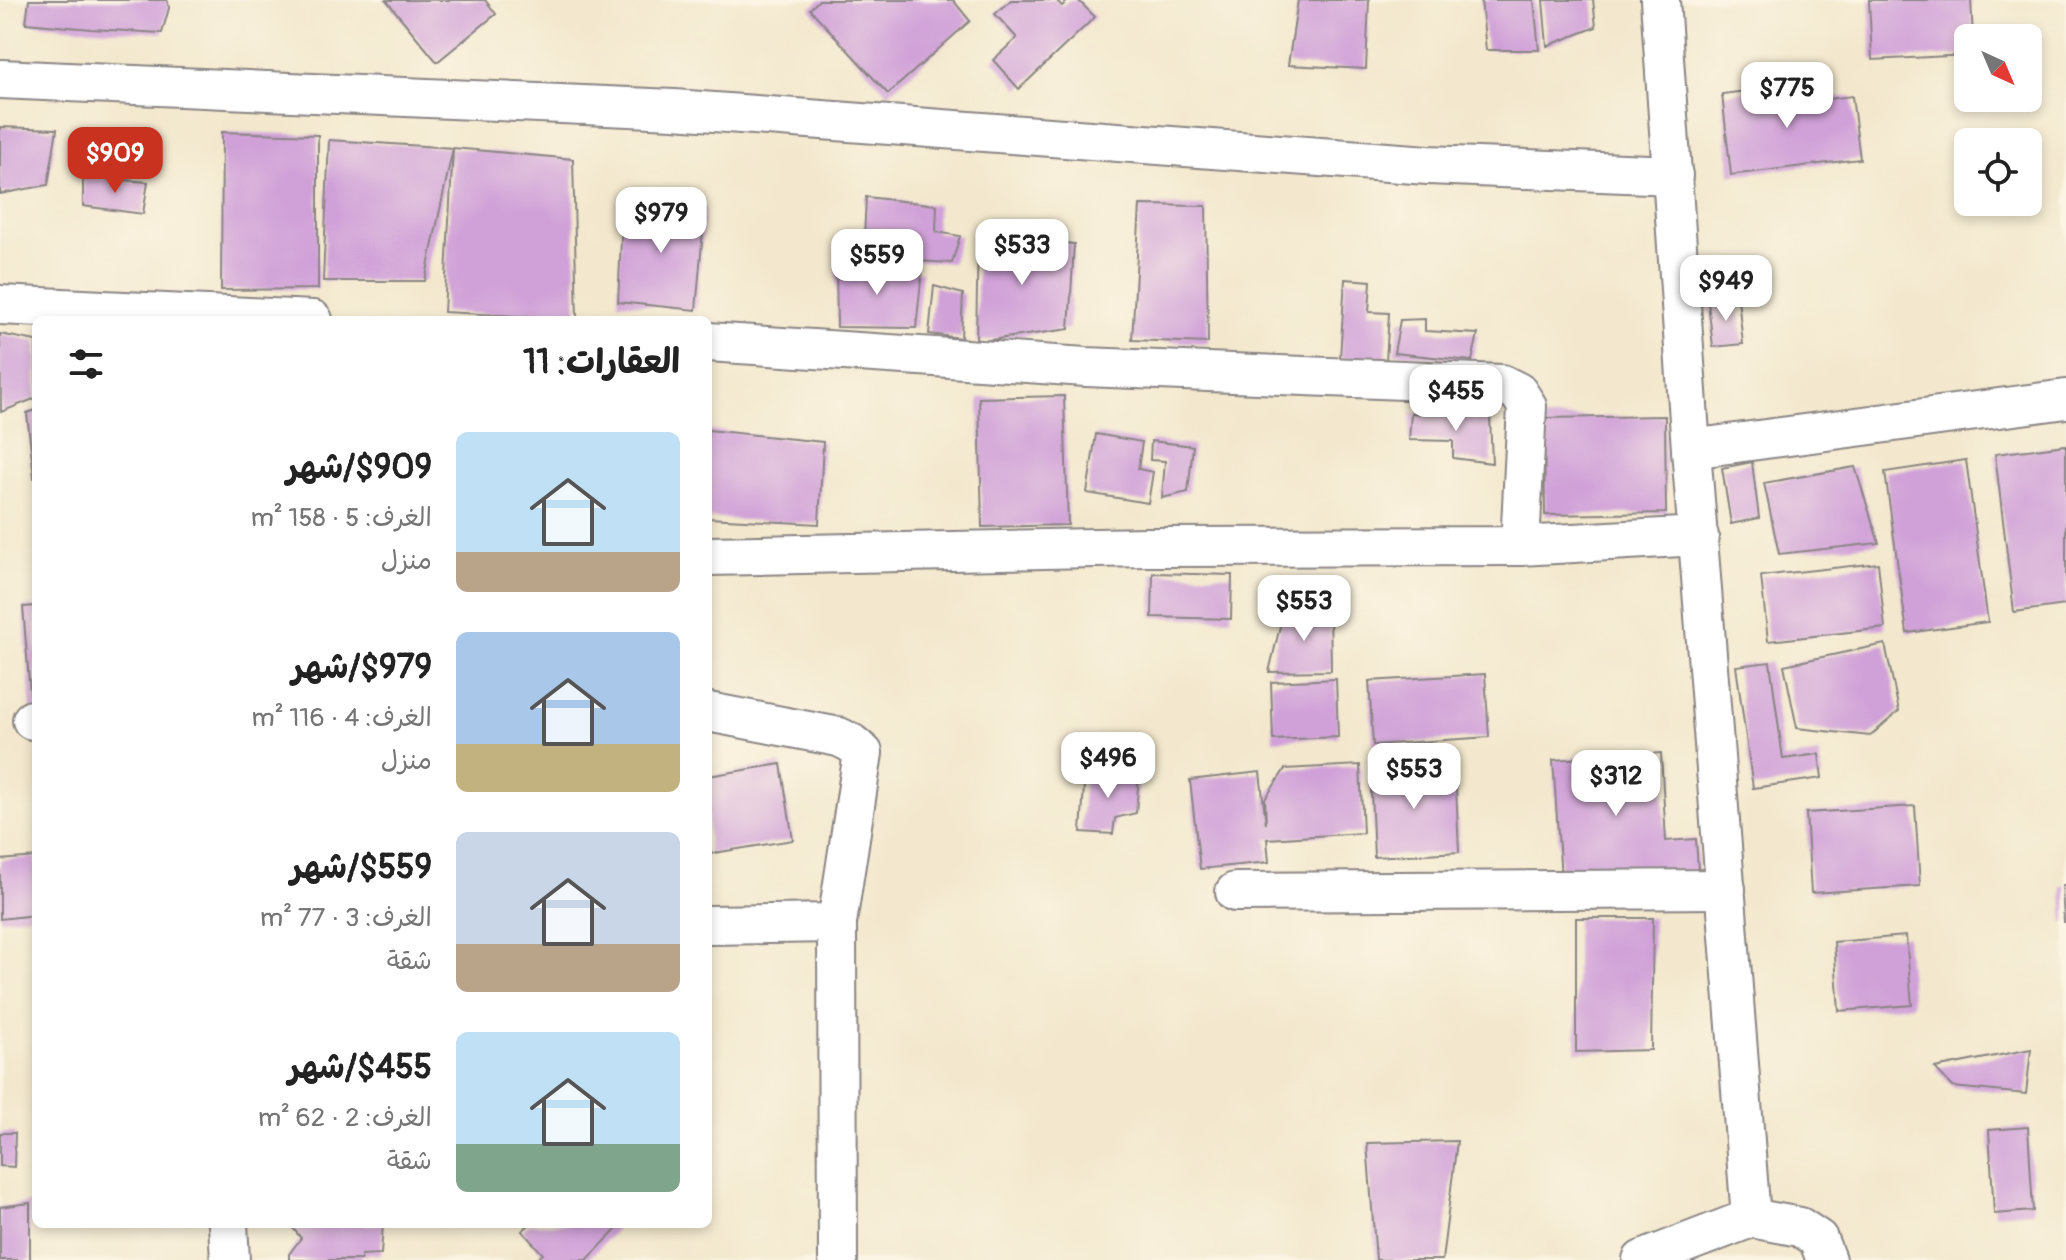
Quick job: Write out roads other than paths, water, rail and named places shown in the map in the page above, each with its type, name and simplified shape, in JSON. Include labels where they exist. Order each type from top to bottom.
[{"type":"street","points":[[1660,0],[1691,449],[1751,1218]]},
{"type":"street","points":[[0,79],[674,109],[1428,165],[1673,175]]},
{"type":"street","points":[[0,305],[230,316]]},
{"type":"street","points":[[712,342],[1086,367],[1502,384],[1518,392],[1527,406],[1520,546]]},
{"type":"street","points":[[1691,449],[2066,399]]},
{"type":"street","points":[[712,556],[1147,547],[1520,546],[1699,536]]},
{"type":"street","points":[[712,713],[839,737],[863,753],[837,923],[838,1260]]},
{"type":"street","points":[[1235,892],[1726,889]]},
{"type":"street","points":[[712,925],[837,923]]},
{"type":"street","points":[[1642,1260],[1751,1218],[1800,1227],[1818,1239],[1826,1260]]},
{"type":"street","points":[[228,1228],[230,1260]]}]
